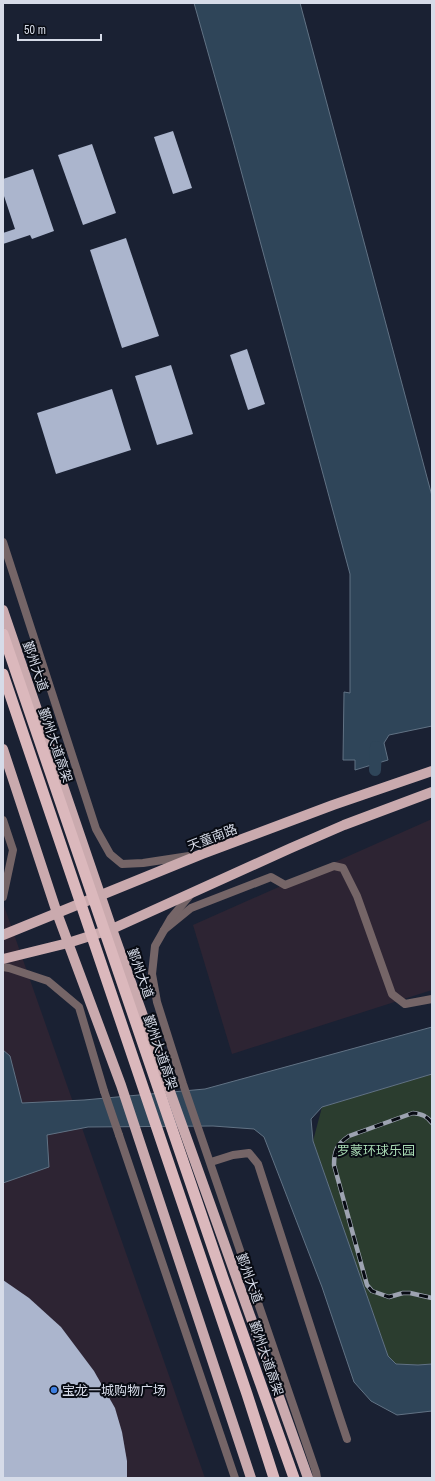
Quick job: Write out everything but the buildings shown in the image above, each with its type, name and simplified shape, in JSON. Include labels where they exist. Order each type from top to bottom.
[{"type":"highway","name":"鄞州大道高架","points":[[3,634],[218,1263],[294,1478]]},
{"type":"highway","name":"鄞州大道高架","points":[[3,674],[247,1394],[274,1478]]},
{"type":"main road","name":"鄞州大道","points":[[3,610],[112,929],[308,1478]]},
{"type":"main road","points":[[3,749],[57,913],[120,1085],[251,1478]]},
{"type":"main road","name":"天童南路","points":[[3,935],[202,854],[333,805],[430,771]]},
{"type":"main road","points":[[3,959],[112,929],[291,848],[432,792]]},
{"type":"street","name":"鄞州大道","points":[[3,542],[96,830],[110,854],[122,864],[143,864],[202,854]]},
{"type":"street","points":[[3,820],[13,850],[3,897]]},
{"type":"street","points":[[164,931],[191,908],[271,877],[284,885],[334,866],[343,868],[358,896],[392,994],[405,1004],[432,999]]},
{"type":"street","points":[[213,884],[191,894],[171,918],[155,946],[152,974],[157,1002],[317,1478]]},
{"type":"street","points":[[3,967],[48,981],[79,1007],[104,1091],[235,1478]]},
{"type":"street","points":[[210,1162],[233,1154],[250,1153],[258,1164],[347,1439]]},
{"type":"shaded area","points":[[432,819],[432,990],[232,1054],[193,925]]},
{"type":"shaded area","points":[[3,903],[205,1478],[3,1478]]},
{"type":"green space","name":"罗蒙环球乐园","points":[[432,1074],[432,1364],[396,1364],[388,1356],[313,1141],[322,1107]]},
{"type":"water","points":[[194,3],[300,3],[432,496],[432,726],[389,735],[384,743],[388,760],[355,770],[355,760],[343,760],[344,692],[350,693],[350,574],[233,141]]},
{"type":"water","points":[[432,1027],[432,1074],[322,1107],[311,1119],[313,1141],[388,1356],[396,1364],[432,1364],[432,1411],[397,1415],[371,1401],[354,1382],[322,1287],[264,1137],[254,1129],[213,1126],[88,1127],[47,1135],[49,1167],[3,1183],[3,1050],[10,1056],[22,1103],[84,1100],[205,1089]]},
{"type":"waterway","points":[[375,770],[376,747]]},
{"type":"railway","points":[[432,1123],[424,1116],[413,1113],[349,1136],[337,1148],[334,1165],[367,1285],[372,1291],[389,1297],[403,1293],[410,1293],[432,1298]]},
{"type":"place","name":"宝龙一城购物广场","points":[[54,1390]]}]
